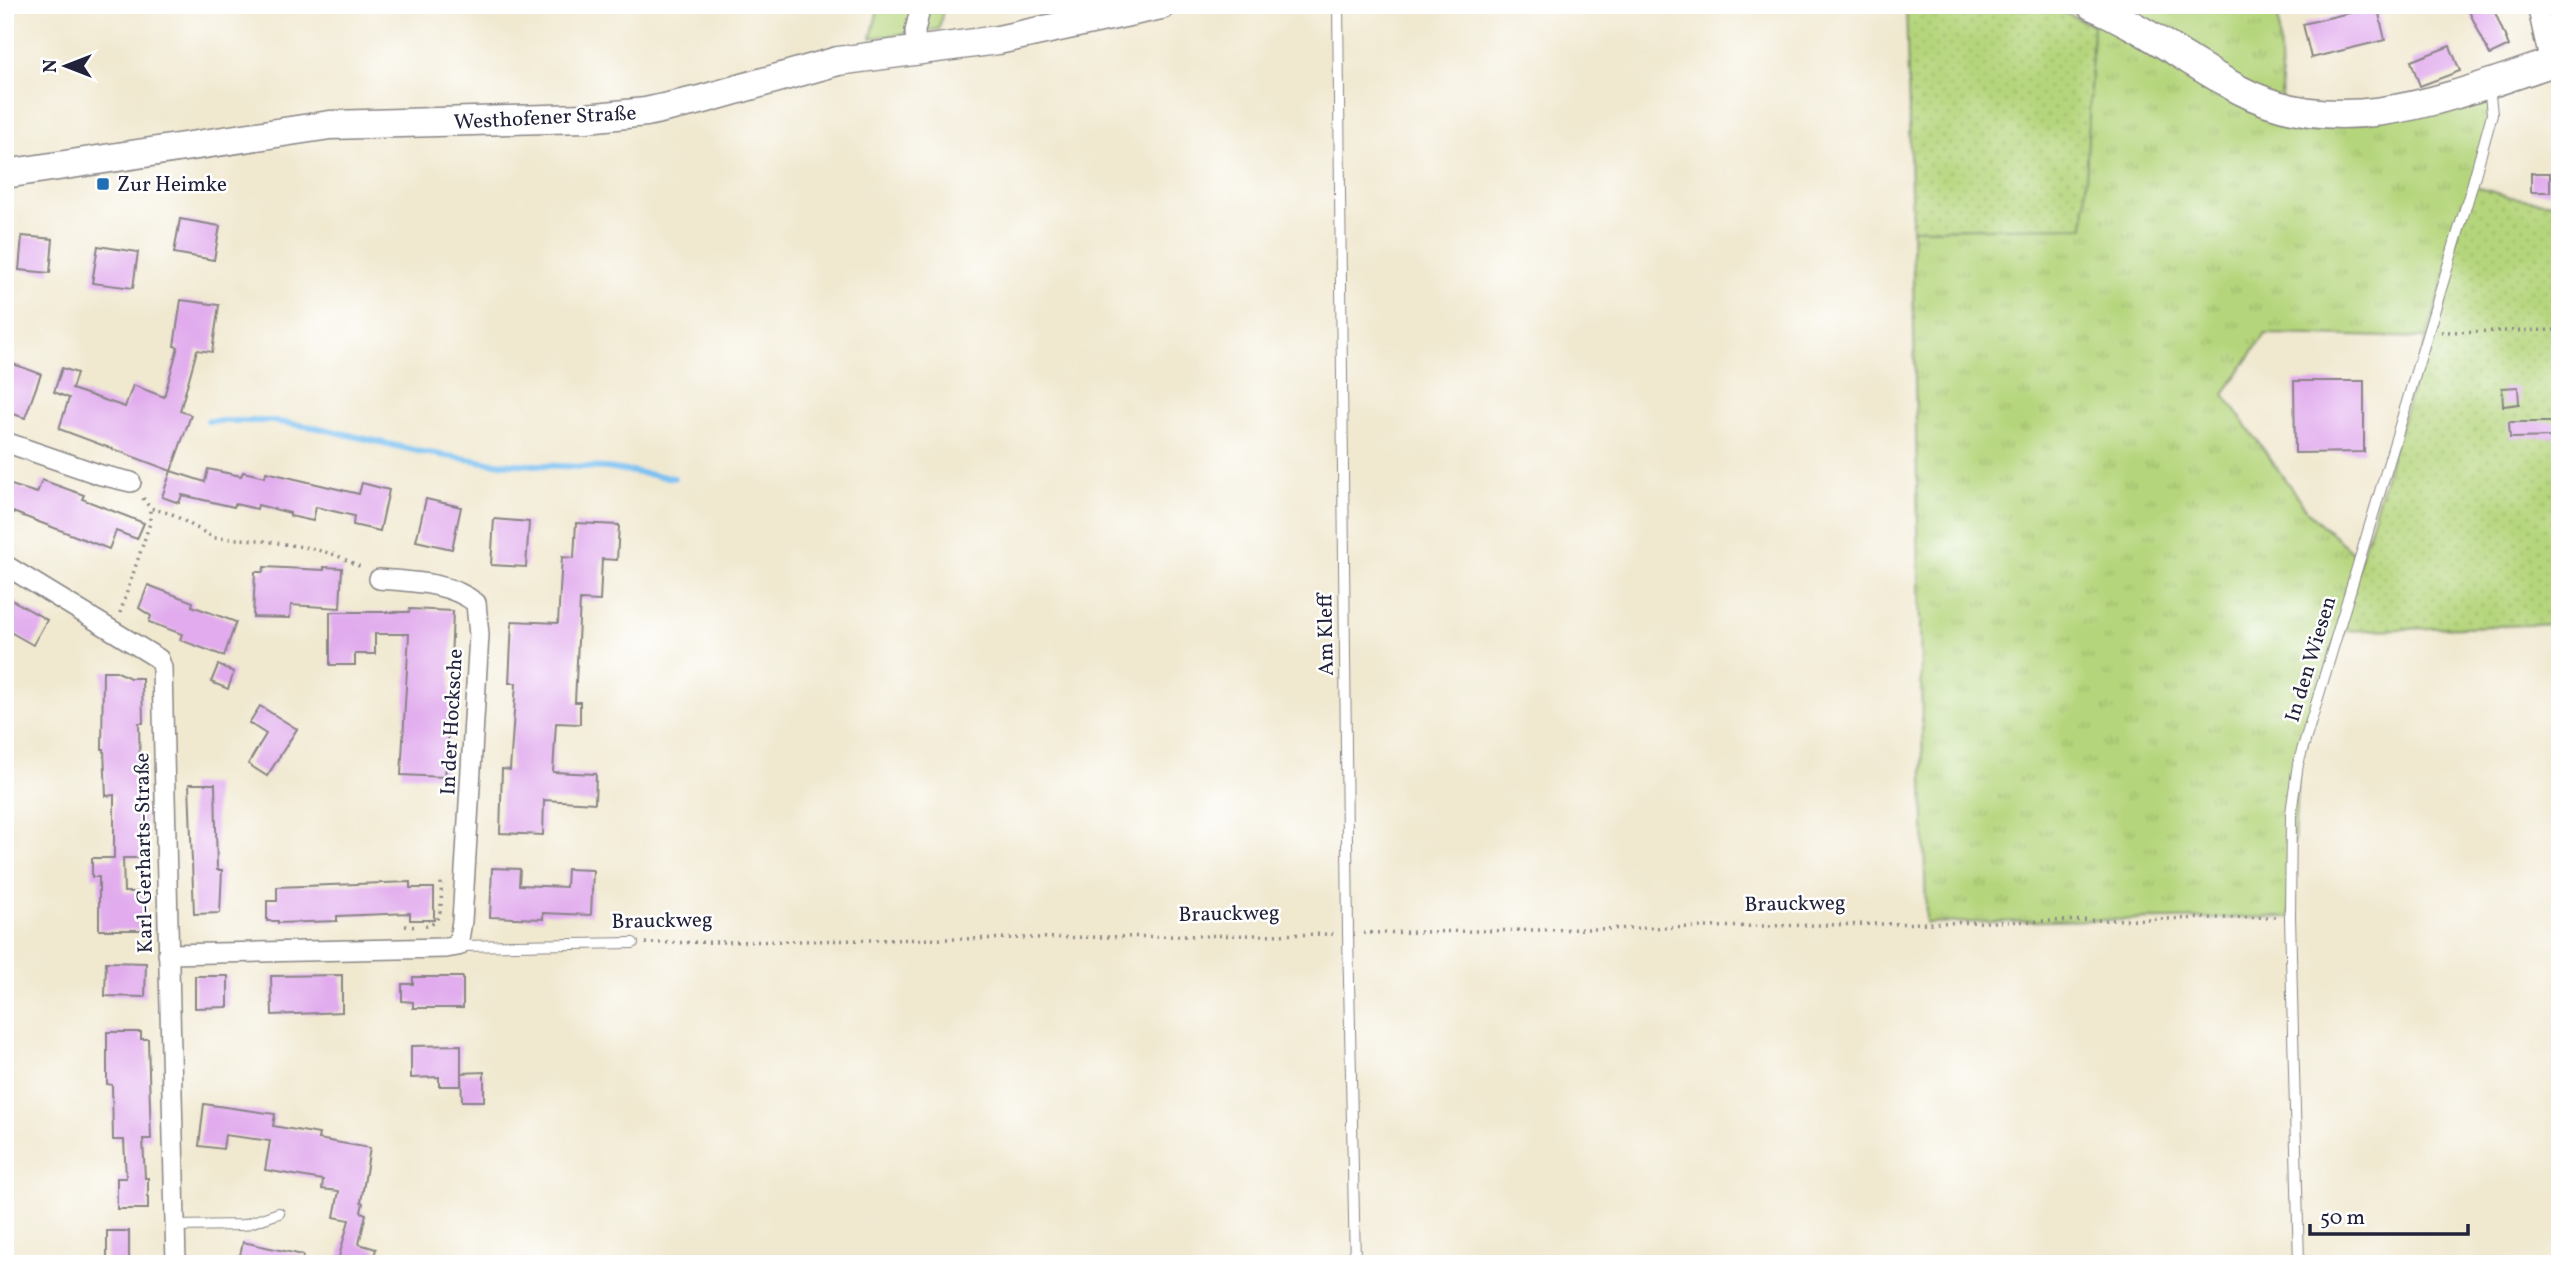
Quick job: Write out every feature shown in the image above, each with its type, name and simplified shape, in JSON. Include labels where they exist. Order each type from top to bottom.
[{"type":"street","points":[[916,50],[915,32],[921,5]]},
{"type":"street","name":"Westhofener Straße","points":[[5,174],[330,125],[586,118],[646,112],[700,100],[838,61],[998,40],[1161,5]]},
{"type":"street","points":[[2091,5],[2242,91],[2282,107],[2317,114],[2396,110],[2555,62],[2537,5]]},
{"type":"street","points":[[5,442],[101,475],[131,482]]},
{"type":"street","name":"Karl-Gerharts-Straße","points":[[5,565],[159,659],[162,668],[176,1264]]},
{"type":"street","name":"In der Hocksche","points":[[379,579],[426,583],[464,594],[476,603],[479,635],[462,921],[458,946]]},
{"type":"street","name":"Brauckweg","points":[[168,954],[458,946]]},
{"type":"lane","name":"Am Kleff","points":[[1338,5],[1348,934],[1355,1264]]},
{"type":"lane","name":"In den Wiesen","points":[[2300,1264],[2290,917],[2291,813],[2298,764],[2492,114],[2488,84]]},
{"type":"lane","name":"Brauckweg","points":[[458,946],[633,943]]},
{"type":"lane","points":[[176,1226],[244,1225],[279,1213]]},
{"type":"path","points":[[2429,332],[2560,330]]},
{"type":"path","points":[[114,632],[150,523],[150,508],[131,482]]},
{"type":"path","points":[[150,508],[172,514],[214,538],[259,540],[336,555],[359,565],[379,579]]},
{"type":"path","points":[[405,926],[431,926],[435,922],[441,907],[441,881]]},
{"type":"path","name":"Brauckweg","points":[[633,943],[1348,934],[2290,917]]},
{"type":"green space","points":[[879,5],[944,5],[939,29],[871,38]]},
{"type":"green space","points":[[1906,5],[2046,5],[2093,25],[2084,227],[1912,229]]},
{"type":"green space","points":[[2101,5],[2278,5],[2282,107],[2317,114],[2488,84],[2492,114],[2427,338],[2265,334],[2224,394],[2309,513],[2361,560],[2298,764],[2290,917],[1926,923],[1912,229],[2083,226],[2093,25]]},
{"type":"green space","points":[[2472,186],[2515,198],[2560,204],[2560,624],[2339,631]]},
{"type":"building","points":[[2359,5],[2377,5],[2385,40],[2311,58],[2303,24],[2361,10]]},
{"type":"building","points":[[2466,5],[2492,5],[2509,46],[2490,55]]},
{"type":"building","points":[[2450,46],[2460,71],[2420,86],[2411,61]]},
{"type":"building","points":[[2531,173],[2550,173],[2550,192],[2531,192]]},
{"type":"building","points":[[180,219],[220,226],[214,260],[174,253]]},
{"type":"building","points":[[22,236],[53,239],[50,273],[19,270]]},
{"type":"building","points":[[98,246],[138,252],[133,288],[92,283]]},
{"type":"building","points":[[181,300],[219,305],[212,352],[197,350],[180,411],[191,415],[171,471],[59,429],[69,398],[54,392],[62,368],[77,373],[72,389],[125,407],[133,385],[164,397],[178,347],[174,346]]},
{"type":"building","points":[[5,361],[41,374],[25,418],[5,411]]},
{"type":"building","points":[[2294,381],[2364,381],[2364,452],[2295,453]]},
{"type":"building","points":[[2518,387],[2519,404],[2503,406],[2502,388]]},
{"type":"building","points":[[2509,422],[2560,422],[2560,437],[2510,438]]},
{"type":"building","points":[[208,469],[241,476],[243,472],[265,477],[266,472],[359,494],[362,483],[389,490],[380,531],[353,525],[354,516],[316,507],[313,521],[258,505],[257,509],[235,504],[234,507],[182,495],[179,503],[162,497],[171,471],[205,482]]},
{"type":"building","points":[[42,480],[84,495],[82,499],[144,523],[137,539],[116,531],[109,549],[5,509],[5,483],[37,493]]},
{"type":"building","points":[[426,499],[461,507],[452,549],[416,541]]},
{"type":"building","points":[[494,519],[529,522],[526,567],[491,565]]},
{"type":"building","points":[[576,523],[619,525],[617,560],[602,559],[600,601],[580,600],[575,702],[580,702],[580,724],[556,723],[553,772],[596,774],[595,803],[544,800],[543,835],[500,833],[502,769],[510,770],[516,683],[509,683],[512,621],[558,623],[562,557],[574,558]]},
{"type":"building","points":[[264,567],[324,570],[324,567],[342,568],[340,608],[291,605],[290,618],[253,617],[255,572],[263,572]]},
{"type":"building","points":[[148,585],[193,602],[192,606],[236,622],[224,656],[180,640],[182,634],[149,622],[151,616],[139,608]]},
{"type":"building","points":[[5,596],[47,620],[33,645],[5,629]]},
{"type":"building","points":[[410,609],[453,611],[445,777],[401,775],[409,634],[375,634],[375,654],[355,654],[355,665],[330,665],[330,612],[409,612]]},
{"type":"building","points":[[218,665],[234,672],[228,689],[211,682]]},
{"type":"building","points":[[103,671],[116,671],[130,678],[142,678],[143,723],[139,723],[145,858],[123,858],[124,892],[146,892],[146,930],[99,930],[99,877],[92,877],[92,858],[114,858],[114,795],[106,796],[102,749]]},
{"type":"building","points":[[260,706],[297,729],[267,776],[248,764],[266,734],[249,723]]},
{"type":"building","points":[[189,784],[215,784],[217,870],[222,870],[220,913],[194,914]]},
{"type":"building","points":[[492,868],[520,869],[519,885],[566,887],[567,869],[593,870],[591,915],[543,913],[543,919],[490,917]]},
{"type":"building","points":[[410,882],[410,888],[434,888],[434,920],[410,920],[410,913],[337,916],[337,921],[267,921],[267,901],[277,901],[277,887]]},
{"type":"building","points":[[106,962],[146,963],[145,997],[105,996]]},
{"type":"building","points":[[342,975],[342,1012],[272,1015],[271,976]]},
{"type":"building","points":[[195,976],[228,976],[228,1007],[195,1008]]},
{"type":"building","points":[[413,977],[463,977],[463,1008],[413,1008],[413,1002],[402,1001],[402,984],[413,984]]},
{"type":"building","points":[[107,1032],[141,1032],[141,1039],[148,1039],[151,1139],[143,1139],[145,1178],[148,1178],[148,1209],[117,1209],[117,1178],[126,1178],[124,1140],[113,1140],[112,1085],[107,1084]]},
{"type":"building","points":[[461,1045],[461,1086],[439,1086],[439,1077],[411,1078],[411,1046]]},
{"type":"building","points":[[484,1072],[484,1101],[462,1101],[461,1073]]},
{"type":"building","points":[[204,1104],[275,1114],[273,1126],[319,1134],[318,1139],[370,1148],[361,1202],[361,1212],[366,1214],[359,1244],[376,1249],[372,1264],[337,1264],[349,1220],[334,1217],[339,1191],[322,1189],[323,1180],[265,1170],[270,1141],[225,1135],[223,1149],[199,1146]]},
{"type":"building","points":[[107,1231],[129,1231],[129,1264],[107,1264]]},
{"type":"building","points":[[243,1242],[303,1255],[302,1264],[238,1264]]},
{"type":"waterway","points":[[208,421],[273,421],[319,428],[422,452],[492,463],[606,468],[674,478]]},
{"type":"place","name":"Zur Heimke","points":[[103,184]]}]
